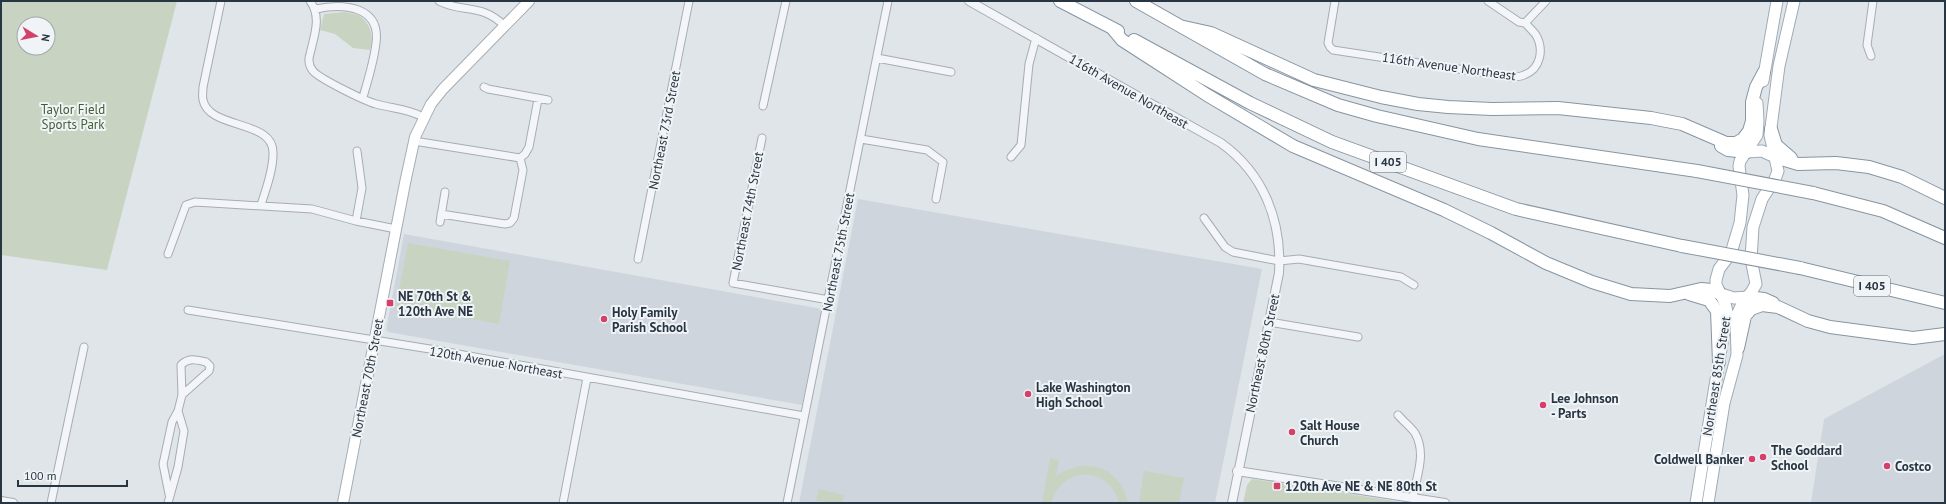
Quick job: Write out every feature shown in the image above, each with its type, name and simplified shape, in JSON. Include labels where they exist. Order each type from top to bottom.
[{"type":"highway","name":"I 405","points":[[1060,1],[1250,103],[1332,142],[1516,209],[1682,246],[1800,268],[1945,303]]},
{"type":"highway","points":[[1136,1],[1265,74],[1338,105],[1377,116],[1478,139],[1696,171],[1813,193],[1883,211],[1945,238]]},
{"type":"highway","points":[[1112,28],[1122,40],[1207,95],[1293,146],[1444,210],[1491,233],[1546,263],[1592,282],[1616,290],[1644,296],[1670,296],[1686,294],[1701,289],[1712,290],[1721,294]]},
{"type":"highway","points":[[1184,28],[1211,33],[1314,80],[1381,97],[1418,104],[1466,108],[1558,108],[1652,118],[1682,124],[1726,143],[1736,143],[1743,139],[1750,131],[1752,121],[1752,102],[1756,87],[1764,72]]},
{"type":"highway","points":[[1771,129],[1776,145],[1785,155],[1795,160],[1817,164]]},
{"type":"highway","points":[[1705,135],[1715,143],[1728,150],[1747,152]]},
{"type":"highway","points":[[1775,157],[1798,164],[1842,163],[1883,170],[1902,176],[1945,198]]},
{"type":"highway","points":[[1686,294],[1705,298],[1713,303],[1718,311],[1719,362]]},
{"type":"highway","points":[[1747,297],[1764,299],[1808,321],[1830,327],[1913,338],[1945,334]]},
{"type":"highway","points":[[1738,348],[1742,337],[1742,324],[1748,312],[1762,305],[1778,307]]},
{"type":"main road","name":"Northeast 70th Street","points":[[343,503],[414,141],[423,117],[442,89],[529,1]]},
{"type":"main road","name":"Northeast 85th Street","points":[[1696,503],[1727,312],[1721,294],[1716,285],[1716,280],[1719,269],[1731,252],[1740,223],[1743,195],[1739,166],[1740,161],[1747,152],[1758,128],[1757,100],[1764,72],[1777,1]]},
{"type":"main road","points":[[1782,52],[1776,33],[1784,1]]},
{"type":"main road","name":"Northeast 85th Street","points":[[1708,503],[1724,404],[1738,348],[1736,317],[1756,284],[1751,260],[1754,227],[1762,199],[1777,176],[1778,166],[1770,142],[1771,129],[1782,52],[1794,1]]},
{"type":"main road","points":[[1747,152],[1762,151],[1775,157]]},
{"type":"main road","points":[[1721,294],[1734,298],[1747,297]]},
{"type":"main road","points":[[1702,503],[1718,400],[1714,390]]},
{"type":"street","points":[[221,1],[203,87],[203,100],[209,110],[220,117],[264,134],[270,141],[274,153],[261,205]]},
{"type":"street","points":[[310,1],[316,9],[316,31],[308,62],[313,71],[321,77],[375,104],[409,110],[423,117]]},
{"type":"street","points":[[439,1],[450,5],[484,11],[494,16],[505,26]]},
{"type":"street","name":"Northeast 73rd Street","points":[[638,259],[689,1]]},
{"type":"street","points":[[764,106],[786,1]]},
{"type":"street","name":"Northeast 75th Street","points":[[787,503],[888,1]]},
{"type":"street","name":"116th Avenue Northeast","points":[[969,1],[1233,152],[1252,173],[1269,202]]},
{"type":"street","name":"116th Avenue Northeast","points":[[1335,1],[1328,43],[1330,48],[1333,50],[1511,77],[1524,76],[1533,70],[1539,61],[1541,52],[1540,43],[1536,34],[1525,23]]},
{"type":"street","points":[[1488,1],[1519,22],[1525,23],[1546,1]]},
{"type":"street","points":[[1871,56],[1867,45],[1873,1]]},
{"type":"street","points":[[316,9],[334,6],[350,7],[368,16],[374,25],[376,43],[363,97]]},
{"type":"street","points":[[1011,157],[1021,145],[1029,64],[1036,38]]},
{"type":"street","points":[[877,58],[951,72]]},
{"type":"street","points":[[484,87],[548,100]]},
{"type":"street","points":[[414,141],[520,158],[525,154],[529,147],[538,98]]},
{"type":"street","name":"Northeast 74th Street","points":[[762,138],[733,283],[829,300]]},
{"type":"street","points":[[861,139],[927,150],[943,162],[936,199]]},
{"type":"street","points":[[356,221],[362,188],[357,151]]},
{"type":"street","points":[[441,214],[505,224],[510,223],[514,218],[523,170],[520,158]]},
{"type":"street","points":[[440,222],[445,192]]},
{"type":"street","points":[[168,254],[186,205],[194,202],[312,209],[356,221],[396,229]]},
{"type":"street","name":"Northeast 80th Street","points":[[1232,503],[1237,471],[1269,322],[1279,261],[1278,234],[1269,202]]},
{"type":"street","points":[[1204,218],[1225,247],[1233,252],[1279,261],[1299,260],[1401,276],[1414,285]]},
{"type":"street","name":"120th Avenue Northeast","points":[[188,310],[804,416]]},
{"type":"street","points":[[1269,322],[1358,337]]},
{"type":"street","points":[[51,503],[84,347]]},
{"type":"street","points":[[169,494],[163,464],[172,422],[178,410],[182,395],[181,365],[185,361],[190,360],[206,362],[210,366],[209,371],[182,395]]},
{"type":"street","points":[[563,503],[586,378]]},
{"type":"street","points":[[168,503],[169,494],[178,467],[184,431],[178,410]]},
{"type":"street","points":[[1398,415],[1415,432],[1420,444],[1421,457],[1413,498]]},
{"type":"street","points":[[1237,471],[1445,503]]},
{"type":"street","points":[[1,501],[13,503]]},
{"type":"shaded area","name":"Lake Washington High School","points":[[858,199],[1262,269],[1215,503],[799,503]]},
{"type":"shaded area","name":"Holy Family Parish School","points":[[404,234],[822,309],[802,405],[388,332],[386,330]]},
{"type":"shaded area","name":"Costco","points":[[1945,354],[1945,503],[1811,503],[1824,419]]},
{"type":"green space","name":"Taylor Field Sports Park","points":[[1,1],[177,1],[107,270],[1,255]]},
{"type":"green space","points":[[345,12],[359,16],[367,24],[372,37],[370,50],[353,48],[335,34],[320,30],[324,14]]},
{"type":"green space","points":[[408,243],[510,261],[499,324],[396,306]]},
{"type":"green space","points":[[1050,458],[1059,460],[1056,476],[1067,470],[1090,466],[1100,468],[1110,473],[1118,481],[1124,491],[1128,503],[1119,503],[1114,491],[1106,482],[1096,477],[1085,475],[1075,477],[1065,482],[1057,491],[1051,503],[1042,503]]},
{"type":"green space","points":[[1144,471],[1184,478],[1179,503],[1139,503]]},
{"type":"green space","points":[[1252,479],[1407,503],[1243,503],[1247,485]]},
{"type":"green space","points":[[819,489],[844,495],[842,503],[816,501]]},
{"type":"place","name":"NE 70th St & 120th Ave NE","points":[[390,303]]},
{"type":"place","name":"Holy Family Parish School","points":[[604,319]]},
{"type":"place","name":"Lake Washington High School","points":[[1028,394]]},
{"type":"place","name":"Lee Johnson - Parts","points":[[1543,405]]},
{"type":"place","name":"Salt House Church","points":[[1292,432]]},
{"type":"place","name":"The Goddard School","points":[[1763,457]]},
{"type":"place","name":"Coldwell Banker","points":[[1752,459]]},
{"type":"place","name":"Costco","points":[[1887,466]]},
{"type":"place","name":"120th Ave NE & NE 80th St","points":[[1277,486]]}]
